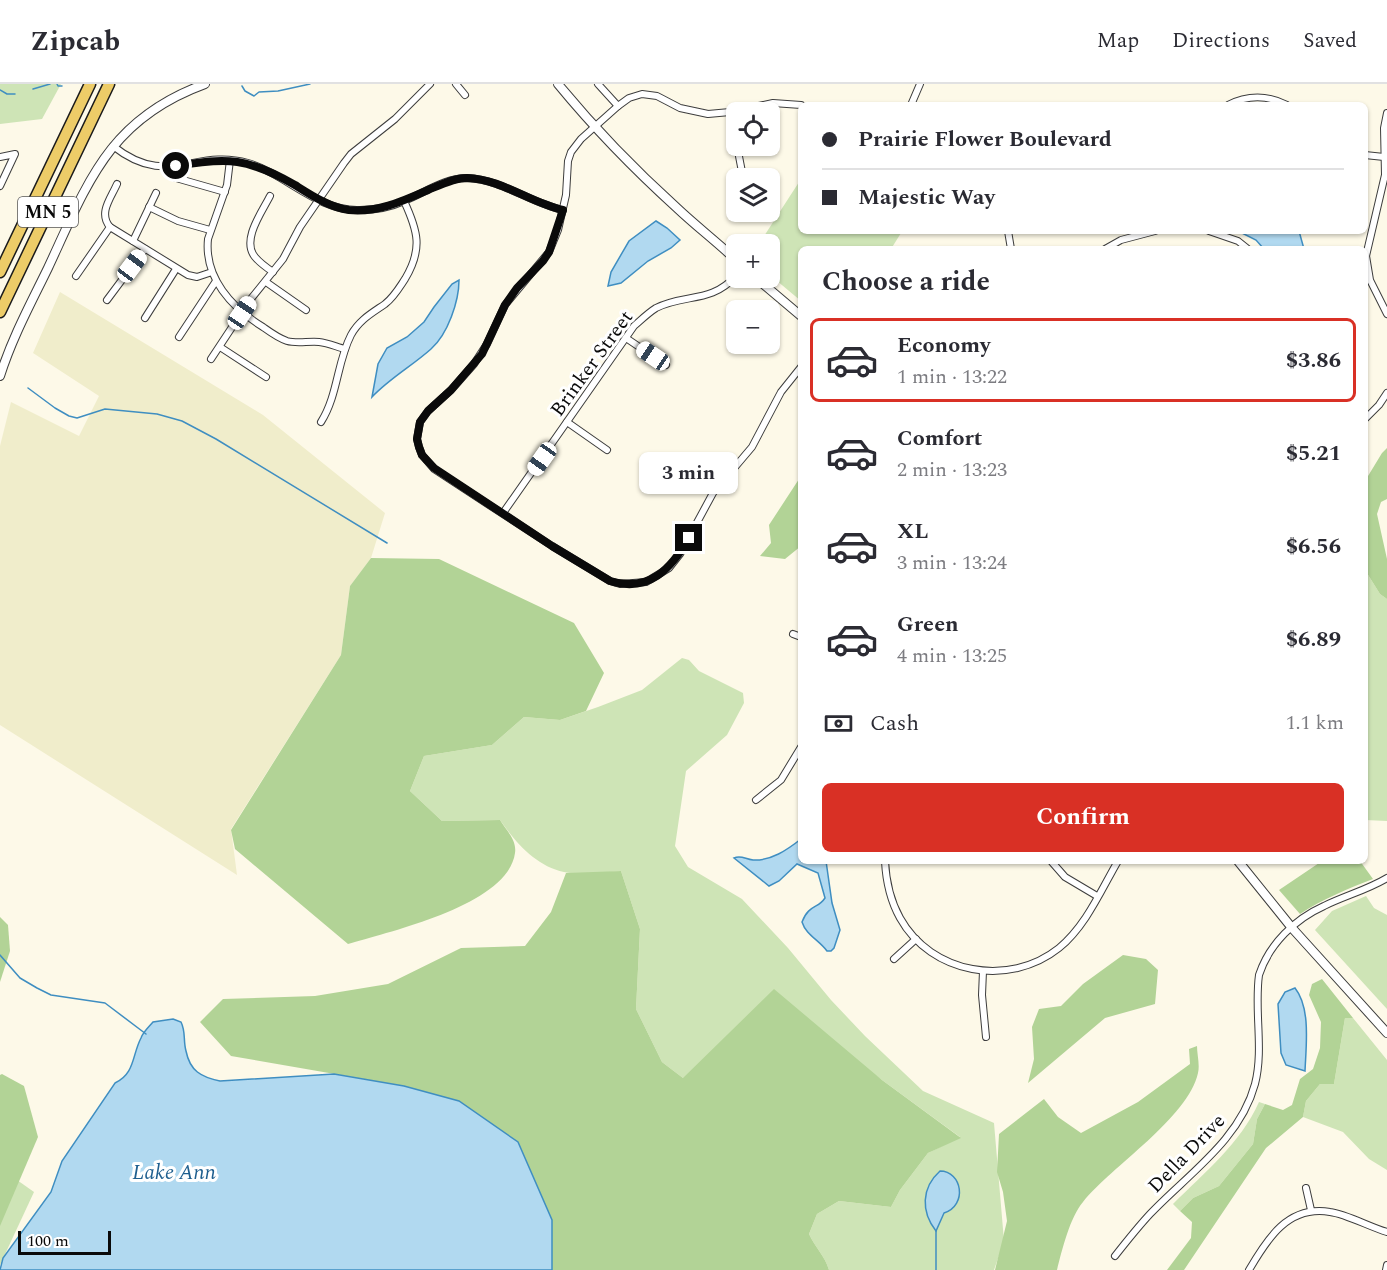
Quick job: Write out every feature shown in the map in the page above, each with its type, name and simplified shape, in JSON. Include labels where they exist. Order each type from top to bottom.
[{"type":"main road","name":"MN 5","points":[[0,272],[90,84]]},
{"type":"main road","name":"MN 5","points":[[0,312],[109,84]]},
{"type":"street","points":[[0,376],[16,334],[94,172],[113,146],[136,123],[181,94],[206,84]]},
{"type":"street","points":[[212,359],[351,154],[385,128],[430,84]]},
{"type":"street","points":[[456,84],[465,95]]},
{"type":"street","points":[[558,84],[594,128],[677,209],[726,251]]},
{"type":"street","points":[[598,84],[618,106]]},
{"type":"street","points":[[912,102],[920,84]]},
{"type":"street","points":[[726,112],[697,113],[650,94],[636,96],[618,106],[581,139],[571,152],[568,161],[568,183],[554,242],[543,261],[517,288],[505,305],[487,344],[474,364],[420,422],[419,447],[427,462],[552,546],[610,581],[620,584],[646,582],[669,568],[680,554],[713,493],[752,447],[781,392],[798,371]]},
{"type":"street","points":[[1236,102],[1255,97],[1281,102]]},
{"type":"street","points":[[780,104],[798,105]]},
{"type":"street","points":[[1368,246],[1382,192],[1384,128],[1387,113]]},
{"type":"street","points":[[113,146],[135,161],[164,168],[230,160],[248,163],[276,175],[319,200],[347,209],[382,208],[446,182],[467,178],[507,188],[540,204],[563,210]]},
{"type":"street","points":[[0,157],[15,154],[0,186]]},
{"type":"street","points":[[1368,155],[1384,157]]},
{"type":"street","points":[[230,160],[225,192],[210,230],[207,255],[212,272],[225,296],[242,313],[283,340],[292,343],[317,342],[345,349]]},
{"type":"street","points":[[176,178],[225,192]]},
{"type":"street","points":[[117,183],[105,210],[106,222],[111,227],[188,275],[197,277],[212,272]]},
{"type":"street","points":[[133,241],[156,193]]},
{"type":"street","points":[[270,196],[249,244],[255,258],[273,272]]},
{"type":"street","points":[[321,422],[332,399],[345,349],[357,326],[392,297],[413,265],[418,246],[417,235],[415,223],[404,201]]},
{"type":"street","points":[[149,207],[178,220],[210,230]]},
{"type":"street","points":[[76,276],[111,227]]},
{"type":"street","points":[[1110,246],[1121,240],[1144,234]]},
{"type":"street","points":[[1218,234],[1238,241],[1244,246]]},
{"type":"street","points":[[107,300],[145,249]]},
{"type":"street","points":[[1368,268],[1370,280],[1387,314]]},
{"type":"street","points":[[145,318],[176,269]]},
{"type":"street","points":[[179,337],[216,281]]},
{"type":"street","points":[[266,282],[306,310]]},
{"type":"street","name":"Brinker Street","points":[[503,513],[634,326],[654,309],[668,303],[709,296],[726,285]]},
{"type":"street","points":[[768,288],[798,313]]},
{"type":"street","points":[[626,338],[666,365]]},
{"type":"street","points":[[219,347],[266,377]]},
{"type":"street","points":[[1368,416],[1387,393]]},
{"type":"street","points":[[567,422],[607,450]]},
{"type":"street","points":[[793,634],[798,636]]},
{"type":"street","points":[[756,800],[781,780],[798,752]]},
{"type":"street","points":[[885,864],[886,880],[894,906],[916,939],[929,951],[947,962],[983,971],[1012,970],[1047,956],[1067,941],[1116,864]]},
{"type":"street","points":[[1054,864],[1065,877],[1097,896]]},
{"type":"street","points":[[1240,864],[1292,928],[1387,1033]]},
{"type":"street","name":"Della Drive","points":[[1115,1256],[1150,1215],[1231,1133],[1243,1115],[1255,1084],[1258,1064],[1259,975],[1268,954],[1279,940],[1311,913],[1387,878]]},
{"type":"street","points":[[894,959],[916,939]]},
{"type":"street","points":[[983,971],[982,995],[986,1037]]},
{"type":"street","points":[[1306,1188],[1311,1210]]},
{"type":"street","points":[[1249,1270],[1267,1240],[1285,1222],[1311,1210],[1332,1212],[1387,1232]]},
{"type":"street","points":[[1386,1270],[1387,1265]]},
{"type":"shaded area","points":[[60,292],[263,415],[385,513],[371,558],[350,586],[341,655],[231,829],[237,875],[0,725],[0,446],[11,402],[79,436],[99,396],[33,353]]},
{"type":"green space","points":[[0,84],[61,84],[42,119],[0,124]]},
{"type":"green space","points":[[798,184],[798,234],[900,234],[893,246],[798,246],[798,298],[780,283],[780,234],[765,234],[773,222],[780,222],[780,212]]},
{"type":"green space","points":[[1387,448],[1387,499],[1381,502],[1377,514],[1387,559],[1387,599],[1380,594],[1368,575],[1368,476]]},
{"type":"green space","points":[[798,481],[798,548],[785,559],[760,556],[771,543],[769,525]]},
{"type":"green space","points":[[371,558],[439,559],[574,623],[604,673],[586,711],[560,720],[524,717],[492,745],[424,756],[410,791],[442,821],[500,820],[513,839],[515,848],[508,871],[492,887],[445,913],[348,944],[235,849],[231,830],[341,655],[350,586]]},
{"type":"green space","points":[[1368,575],[1380,594],[1387,599],[1387,821],[1368,820]]},
{"type":"green space","points":[[682,658],[689,660],[699,671],[743,693],[744,703],[727,735],[686,771],[675,846],[688,867],[742,899],[788,948],[831,1000],[923,1091],[994,1123],[1004,1241],[994,1270],[829,1270],[809,1234],[817,1214],[839,1201],[891,1207],[900,1190],[928,1153],[960,1137],[856,1061],[683,1078],[662,1062],[636,1009],[640,929],[621,871],[577,874],[554,869],[544,865],[528,852],[500,820],[442,821],[410,791],[424,756],[492,745],[524,717],[560,720],[598,707],[642,690]]},
{"type":"green space","points":[[1318,864],[1362,864],[1373,879],[1335,895],[1300,914],[1279,890]]},
{"type":"green space","points":[[621,871],[640,929],[636,1009],[662,1062],[683,1078],[774,989],[882,1080],[961,1138],[928,1153],[900,1190],[891,1207],[839,1201],[817,1214],[809,1234],[829,1270],[552,1270],[552,1220],[518,1142],[459,1101],[404,1086],[231,1056],[200,1022],[223,999],[315,996],[388,984],[461,948],[525,946],[551,912],[566,873]]},
{"type":"green space","points":[[1366,896],[1374,908],[1387,915],[1387,1009],[1315,930],[1332,911]]},
{"type":"green space","points":[[0,917],[8,925],[10,951],[0,982]]},
{"type":"green space","points":[[1123,955],[1146,959],[1158,970],[1155,1004],[1105,1018],[1028,1083],[1034,1059],[1032,1027],[1039,1009],[1061,1006],[1083,984]]},
{"type":"green space","points":[[1322,979],[1353,1018],[1345,1018],[1334,1084],[1320,1084],[1306,1101],[1303,1117],[1266,1148],[1184,1270],[1167,1270],[1191,1238],[1192,1222],[1180,1211],[1193,1198],[1219,1186],[1253,1144],[1257,1119],[1265,1104],[1283,1110],[1292,1105],[1300,1079],[1313,1069],[1320,1048],[1321,1022],[1309,995],[1312,984]]},
{"type":"green space","points":[[1345,1018],[1353,1018],[1387,1060],[1387,1170],[1369,1159],[1343,1132],[1303,1117],[1306,1101],[1320,1084],[1334,1084]]},
{"type":"green space","points":[[1197,1046],[1199,1070],[1191,1090],[1165,1124],[1096,1188],[1078,1208],[1070,1225],[1057,1270],[995,1270],[1007,1221],[1003,1192],[997,1172],[999,1134],[1044,1099],[1058,1117],[1081,1133],[1138,1102],[1190,1064],[1189,1049]]},
{"type":"green space","points":[[0,1075],[24,1086],[38,1137],[0,1226]]},
{"type":"green space","points":[[1259,1102],[1265,1104],[1257,1119],[1253,1144],[1219,1186],[1193,1198],[1180,1211],[1173,1204],[1232,1144]]},
{"type":"green space","points":[[0,1168],[34,1192],[0,1265]]},
{"type":"water","points":[[656,221],[680,240],[648,261],[621,283],[608,286],[611,272],[629,241]]},
{"type":"water","points":[[1244,234],[1300,234],[1303,246],[1261,246],[1256,240]]},
{"type":"water","points":[[459,280],[457,298],[443,335],[431,349],[372,397],[378,364],[387,348],[407,337],[424,322],[452,284]]},
{"type":"water","points":[[798,841],[798,864],[826,864],[832,903],[840,930],[831,951],[827,951],[810,934],[802,922],[808,912],[825,898],[818,873],[797,864],[779,881],[769,886],[734,858],[760,860],[784,851]]},
{"type":"water","points":[[1295,988],[1300,996],[1305,1016],[1305,1071],[1286,1065],[1281,1053],[1278,1004],[1285,992]]},
{"type":"water","name":"Lake Ann","points":[[173,1019],[181,1022],[183,1026],[185,1047],[190,1064],[197,1072],[213,1079],[220,1081],[334,1074],[404,1086],[459,1101],[518,1142],[552,1220],[552,1270],[0,1270],[3,1258],[51,1192],[62,1161],[115,1083],[130,1069],[143,1034],[153,1022]]},
{"type":"water","points":[[940,1171],[953,1176],[957,1182],[959,1196],[952,1209],[944,1213],[936,1231],[928,1216],[925,1200],[929,1185]]},
{"type":"waterway","points":[[33,89],[50,84]]},
{"type":"waterway","points":[[57,84],[62,86]]},
{"type":"waterway","points":[[242,86],[245,91],[254,96],[259,92],[278,91],[310,84]]},
{"type":"waterway","points":[[0,90],[7,94],[15,94]]},
{"type":"waterway","points":[[28,388],[55,408],[77,418],[105,409],[157,414],[182,421],[216,439],[387,543]]},
{"type":"waterway","points":[[0,955],[20,978],[37,988],[51,995],[105,1003],[146,1034]]},
{"type":"waterway","points":[[936,1231],[936,1270]]},
{"type":"route","points":[[176,166],[230,160],[248,163],[277,175],[319,200],[347,209],[360,210],[394,205],[446,182],[467,178],[492,183],[550,208],[563,210],[549,252],[505,305],[482,354],[420,422],[417,439],[422,455],[434,468],[552,546],[610,581],[620,584],[646,582],[669,568],[689,538]]}]
